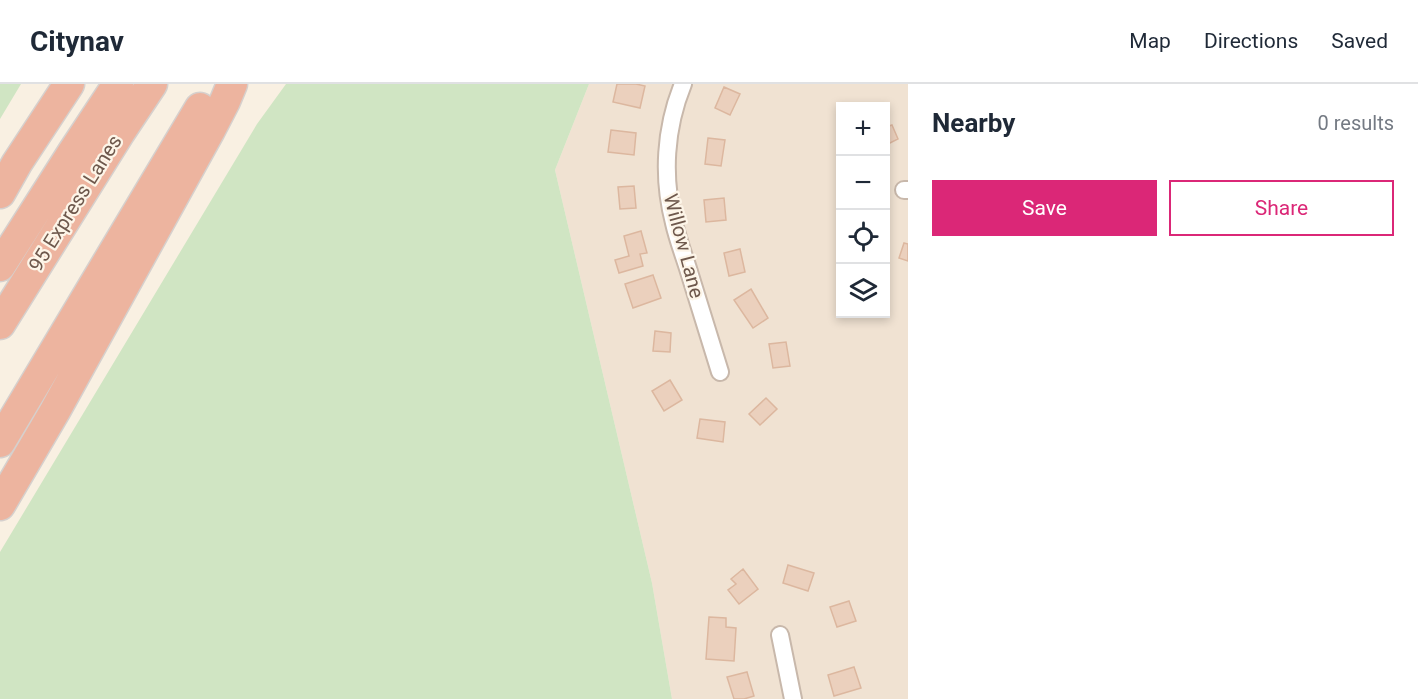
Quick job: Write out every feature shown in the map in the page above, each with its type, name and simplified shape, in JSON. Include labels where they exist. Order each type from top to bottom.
[{"type":"highway","points":[[0,193],[69,84]]},
{"type":"highway","points":[[0,266],[118,84]]},
{"type":"highway","name":"95 Express Lanes","points":[[0,324],[70,210],[152,84]]},
{"type":"highway","points":[[0,442],[216,84]]},
{"type":"highway","points":[[0,506],[210,130],[232,84]]},
{"type":"street","name":"Willow Lane","points":[[683,84],[669,136],[668,194],[674,223],[720,372]]},
{"type":"street","points":[[780,635],[793,699]]},
{"type":"shaded area","points":[[589,84],[908,84],[908,699],[672,699],[652,583],[555,170]]},
{"type":"green space","points":[[0,84],[21,84],[0,119]]},
{"type":"green space","points":[[286,84],[589,84],[555,170],[652,583],[672,699],[0,699],[0,552],[257,124]]},
{"type":"building","points":[[617,84],[645,86],[640,108],[613,102]]},
{"type":"building","points":[[724,87],[740,94],[730,115],[715,108]]},
{"type":"building","points":[[892,125],[898,139],[890,143],[890,126]]},
{"type":"building","points":[[611,130],[636,133],[634,155],[608,152]]},
{"type":"building","points":[[708,138],[725,140],[721,166],[705,164]]},
{"type":"building","points":[[634,186],[636,208],[620,209],[618,187]]},
{"type":"building","points":[[724,198],[726,220],[706,222],[704,200]]},
{"type":"building","points":[[641,231],[647,253],[640,254],[643,266],[619,273],[615,260],[629,256],[624,236]]},
{"type":"building","points":[[904,243],[908,244],[908,261],[899,258]]},
{"type":"building","points":[[740,249],[745,272],[729,276],[724,253]]},
{"type":"building","points":[[653,275],[661,298],[633,308],[625,284]]},
{"type":"building","points":[[751,289],[768,318],[753,328],[734,300]]},
{"type":"building","points":[[655,331],[671,333],[670,352],[653,351]]},
{"type":"building","points":[[786,342],[790,366],[773,368],[769,344]]},
{"type":"building","points":[[670,380],[682,400],[664,411],[652,391]]},
{"type":"building","points":[[766,398],[777,409],[760,425],[749,414]]},
{"type":"building","points":[[700,419],[725,422],[723,442],[697,438]]},
{"type":"building","points":[[788,565],[814,573],[808,591],[783,583]]},
{"type":"building","points":[[743,569],[758,589],[739,604],[728,590],[736,584],[731,579]]},
{"type":"building","points":[[849,601],[856,621],[837,627],[830,607]]},
{"type":"building","points":[[709,617],[726,618],[726,627],[736,628],[734,661],[706,659]]},
{"type":"building","points":[[854,667],[861,688],[834,696],[828,675]]},
{"type":"building","points":[[747,672],[754,696],[734,699],[727,677]]}]
